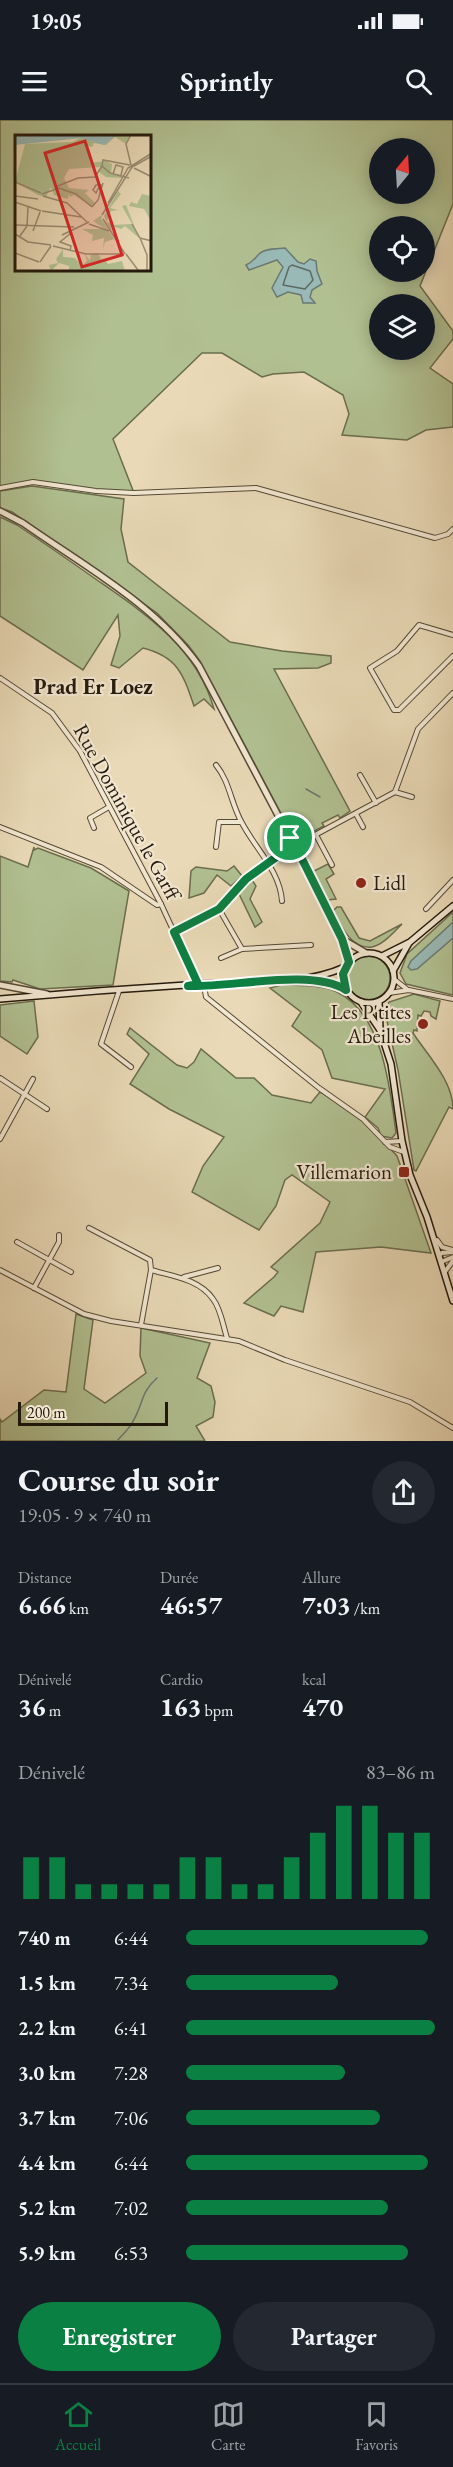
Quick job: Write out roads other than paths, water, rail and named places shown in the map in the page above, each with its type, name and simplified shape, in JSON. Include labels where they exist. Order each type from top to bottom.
[{"type":"main road","points":[[0,511],[23,523],[154,615],[187,649],[199,666],[290,838]]},
{"type":"main road","points":[[296,837],[302,842],[303,847],[299,853],[292,855],[286,850],[285,844],[290,838],[296,837]]},
{"type":"main road","points":[[299,853],[342,939],[347,964],[343,978],[346,990],[349,995],[361,1002],[380,1030]]},
{"type":"main road","points":[[342,939],[366,953],[382,956],[410,942],[453,906]]},
{"type":"main road","points":[[393,971],[410,942]]},
{"type":"main road","points":[[0,999],[225,983],[303,980],[326,976],[356,956],[366,953]]},
{"type":"main road","points":[[361,1002],[379,1002],[389,993],[394,979],[393,971],[382,956]]},
{"type":"main road","points":[[303,980],[331,984],[346,990]]},
{"type":"main road","points":[[0,985],[52,995]]},
{"type":"main road","points":[[7,986],[8,999]]},
{"type":"main road","points":[[379,1002],[380,1030],[391,1064],[404,1152],[453,1301]]},
{"type":"street","points":[[0,488],[33,482],[134,494],[256,488],[435,537],[448,534],[453,529]]},
{"type":"street","points":[[453,635],[419,625],[397,651],[370,668],[394,710],[399,710],[453,656]]},
{"type":"street","name":"Rue Dominique le Garff","points":[[0,678],[52,713],[80,751],[161,904],[206,997],[363,1119],[390,1147],[404,1152]]},
{"type":"street","points":[[302,842],[395,792],[418,729],[453,693]]},
{"type":"street","points":[[216,765],[225,776],[241,822],[268,862],[282,890],[282,901]]},
{"type":"street","points":[[360,775],[376,803]]},
{"type":"street","points":[[395,792],[412,797]]},
{"type":"street","points":[[94,828],[90,818],[109,807]]},
{"type":"street","points":[[356,814],[363,827]]},
{"type":"street","points":[[216,847],[219,822],[241,822]]},
{"type":"street","points":[[0,827],[101,867],[157,905],[161,904]]},
{"type":"street","points":[[316,835],[332,865]]},
{"type":"street","points":[[174,932],[219,909],[246,879],[286,850]]},
{"type":"street","points":[[426,909],[453,880]]},
{"type":"street","points":[[219,909],[242,949]]},
{"type":"street","points":[[221,958],[242,949],[311,945]]},
{"type":"street","points":[[394,979],[409,990]]},
{"type":"street","points":[[389,993],[409,990],[453,999]]},
{"type":"street","points":[[119,991],[101,1044],[131,1066]]},
{"type":"street","points":[[0,1078],[47,1109]]},
{"type":"street","points":[[0,1139],[33,1079]]},
{"type":"street","points":[[385,1142],[402,1141]]},
{"type":"street","points":[[89,1228],[150,1260],[141,1325]]},
{"type":"street","points":[[430,1228],[438,1244],[453,1251]]},
{"type":"street","points":[[34,1288],[59,1242],[59,1235]]},
{"type":"street","points":[[17,1242],[71,1272]]},
{"type":"street","points":[[444,1274],[453,1259],[440,1258],[442,1252],[453,1251]]},
{"type":"street","points":[[183,1278],[218,1268]]},
{"type":"street","points":[[0,1270],[84,1314],[111,1321],[227,1338],[410,1402],[453,1428]]},
{"type":"street","points":[[150,1270],[183,1278],[213,1298],[227,1338]]},
{"type":"water","points":[[285,248],[298,262],[304,264],[310,259],[316,261],[322,284],[312,290],[310,297],[315,303],[303,303],[301,295],[288,292],[277,297],[272,288],[283,267],[277,260],[249,270],[246,265],[264,251]]},
{"type":"water","points":[[453,922],[453,938],[417,969],[411,970],[408,967],[411,961]]},
{"type":"waterway","points":[[306,789],[320,797]]},
{"type":"waterway","points":[[117,1441],[131,1425],[145,1394],[157,1378]]},
{"type":"place","name":"Lidl","points":[[361,883]]},
{"type":"place","name":"Les P'tites Abeilles","points":[[423,1024]]},
{"type":"place","name":"Villemarion","points":[[404,1172]]},
{"type":"district","name":"Prad Er Loez","points":[[93,686]]}]
